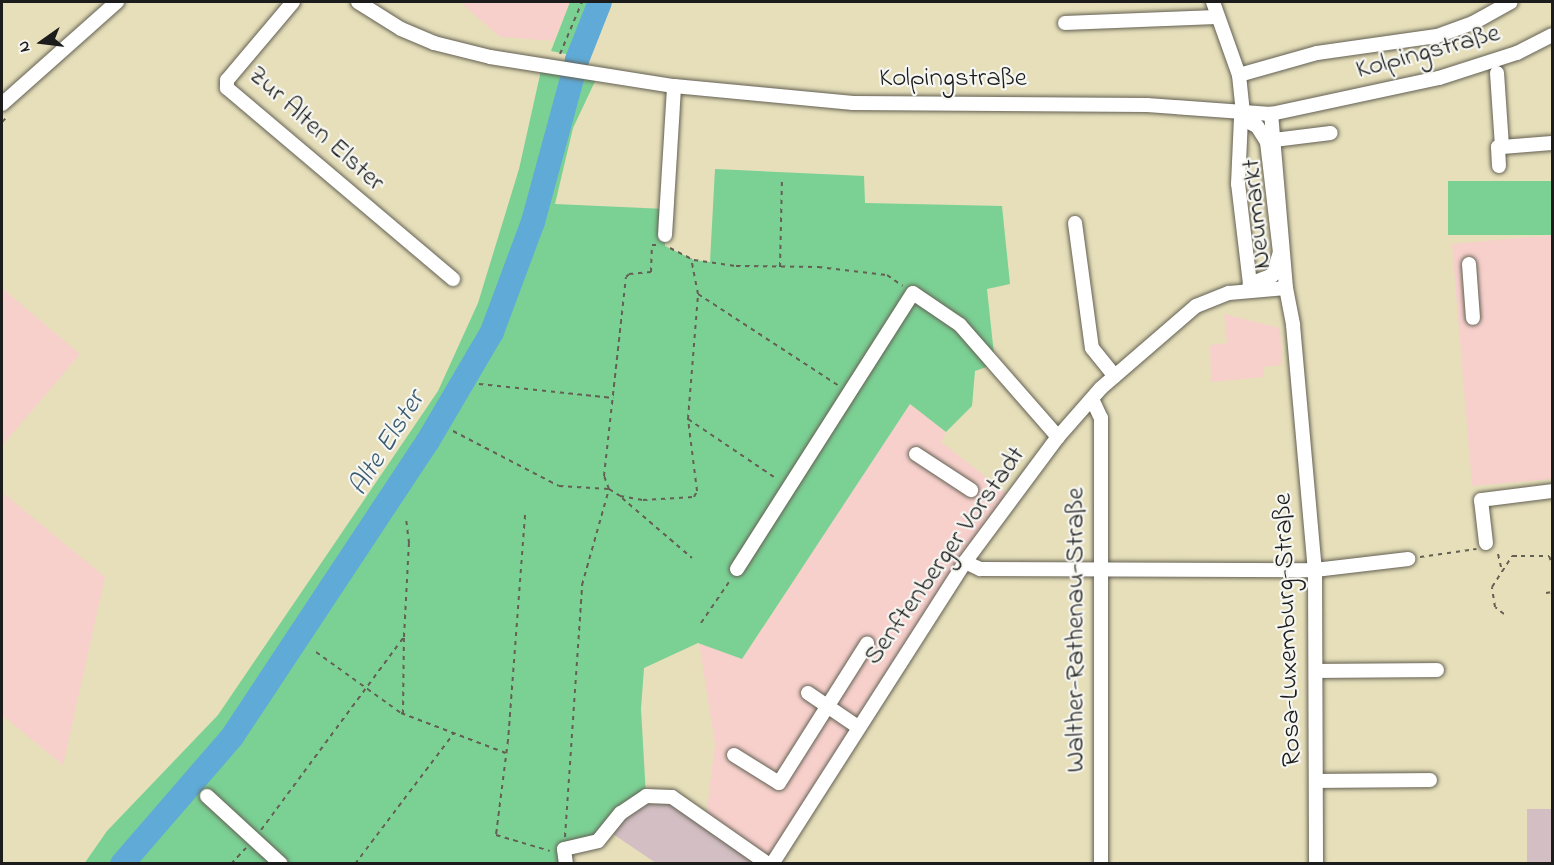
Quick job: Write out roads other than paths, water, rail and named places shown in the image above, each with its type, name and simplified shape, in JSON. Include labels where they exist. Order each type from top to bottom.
[{"type":"street","points":[[2,103],[117,2]]},
{"type":"street","name":"Zur Alten Elster","points":[[293,2],[227,80],[227,88],[453,279]]},
{"type":"street","name":"Kolpingstraße","points":[[358,2],[385,21],[434,43],[554,67],[674,86],[853,103],[1147,105],[1242,118],[1271,114],[1439,78],[1518,53],[1552,35]]},
{"type":"street","points":[[1213,2],[1216,17],[1239,75],[1242,118],[1238,184],[1250,284],[1273,275],[1280,252],[1267,142],[1250,121],[1242,118]]},
{"type":"street","points":[[1239,75],[1317,53],[1437,36],[1473,24],[1511,2]]},
{"type":"street","points":[[1065,23],[1216,17]]},
{"type":"street","points":[[1497,73],[1502,147]]},
{"type":"street","points":[[665,235],[674,86]]},
{"type":"street","name":"Neumarkt","points":[[1196,306],[1229,293],[1286,288],[1271,114]]},
{"type":"street","points":[[1274,140],[1331,133]]},
{"type":"street","points":[[1499,166],[1498,147],[1552,143]]},
{"type":"street","points":[[1075,223],[1092,348],[1115,376]]},
{"type":"street","points":[[1469,264],[1473,318]]},
{"type":"street","name":"Rosa-Luxemburg-Straße","points":[[1286,288],[1293,325],[1316,570],[1316,864]]},
{"type":"street","points":[[737,569],[913,293],[960,325],[1058,437]]},
{"type":"street","name":"Senftenberger Vorstadt","points":[[770,864],[965,562],[1058,437],[1115,376],[1196,306]]},
{"type":"street","name":"Walther-Rathenau-Straße","points":[[1092,399],[1101,418],[1101,864]]},
{"type":"street","points":[[916,454],[971,490]]},
{"type":"street","points":[[1486,543],[1481,500],[1552,492]]},
{"type":"street","points":[[965,562],[980,569],[1316,570],[1408,559]]},
{"type":"street","points":[[734,755],[779,783],[867,644]]},
{"type":"street","points":[[1316,671],[1437,670]]},
{"type":"street","points":[[808,693],[858,727]]},
{"type":"street","points":[[1316,781],[1430,780]]},
{"type":"street","points":[[207,796],[281,864]]},
{"type":"street","points":[[565,855],[598,841],[635,801],[646,796],[672,796],[770,864]]},
{"type":"waterway","name":"Alte Elster","points":[[122,864],[232,737],[428,441],[492,332],[533,222],[577,60],[600,2]]}]
